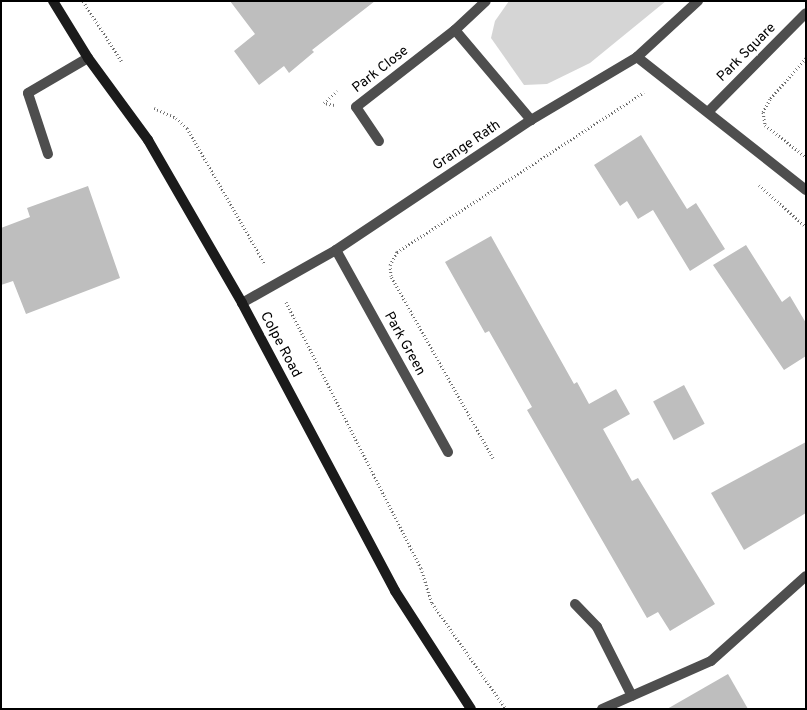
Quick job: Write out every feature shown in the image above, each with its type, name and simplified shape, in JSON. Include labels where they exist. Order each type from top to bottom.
[{"type":"street","name":"Colpe Road","points":[[53,1],[88,58],[148,140],[242,303],[395,591],[471,709]]},
{"type":"street","name":"Park Close","points":[[379,141],[356,107],[456,30],[486,1]]},
{"type":"street","name":"Grange Rath","points":[[242,303],[336,250],[531,120],[637,57],[698,1]]},
{"type":"street","name":"Park Square","points":[[708,112],[806,14]]},
{"type":"street","points":[[456,30],[531,120]]},
{"type":"street","points":[[637,57],[806,190]]},
{"type":"street","points":[[48,154],[28,92],[88,58]]},
{"type":"street","name":"Park Green","points":[[336,250],[448,452]]},
{"type":"street","points":[[602,709],[711,661],[806,576]]},
{"type":"street","points":[[575,604],[597,627],[632,696]]},
{"type":"path","points":[[83,1],[126,68]]},
{"type":"path","points":[[806,58],[770,99],[763,112],[765,125],[806,157]]},
{"type":"path","points":[[493,458],[391,276],[390,265],[397,252],[648,89]]},
{"type":"path","points":[[150,102],[155,109],[176,118],[187,128],[310,345],[416,559],[432,603],[506,709]]},
{"type":"path","points":[[751,178],[806,227]]},
{"type":"shaded area","points":[[509,1],[666,1],[590,63],[547,84],[524,85],[491,38],[495,21]]},
{"type":"building","points":[[230,1],[375,1],[312,50],[314,52],[289,73],[284,66],[259,85],[234,51],[255,34]]},
{"type":"building","points":[[641,135],[687,209],[696,203],[725,249],[690,271],[653,210],[638,219],[627,201],[620,206],[594,165]]},
{"type":"building","points":[[88,186],[120,278],[26,314],[13,281],[1,285],[1,228],[30,217],[27,208]]},
{"type":"building","points":[[491,236],[574,384],[577,382],[589,404],[616,389],[630,414],[603,429],[632,481],[638,478],[715,604],[670,631],[658,612],[647,618],[527,410],[532,407],[489,331],[485,333],[445,262]]},
{"type":"building","points":[[746,245],[782,302],[790,296],[806,323],[806,356],[784,370],[713,265]]},
{"type":"building","points":[[684,385],[705,424],[674,440],[653,401]]},
{"type":"building","points":[[806,442],[806,513],[744,550],[711,493]]},
{"type":"building","points":[[728,674],[748,709],[667,709]]}]
